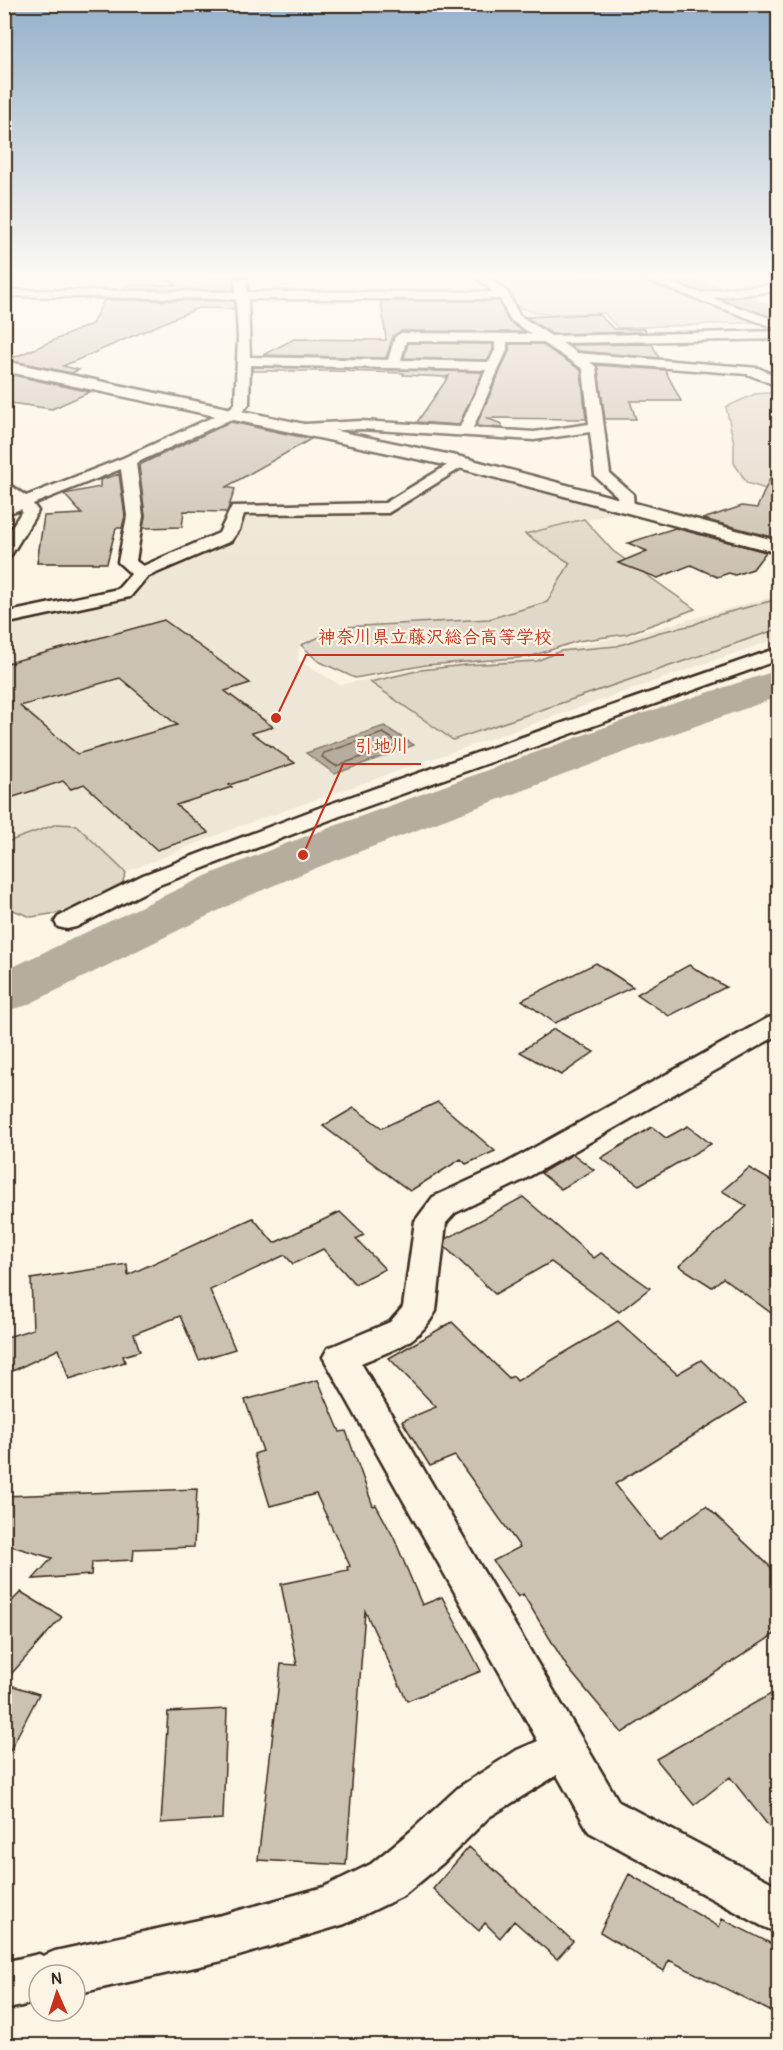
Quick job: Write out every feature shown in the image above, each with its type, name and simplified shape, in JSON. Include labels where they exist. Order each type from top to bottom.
[{"type":"street","points":[[37,373],[232,412],[461,463],[778,547]]},
{"type":"street","points":[[4,510],[128,461],[232,412],[242,404],[243,373]]},
{"type":"street","points":[[464,433],[491,373]]},
{"type":"street","points":[[590,373],[603,476],[625,494],[626,506]]},
{"type":"street","points":[[759,373],[778,382]]},
{"type":"street","points":[[305,428],[361,425],[534,436],[597,427]]},
{"type":"street","points":[[128,461],[135,516],[127,562],[141,573]]},
{"type":"street","points":[[4,619],[124,593],[141,573],[225,537],[231,530],[238,508],[388,508],[461,463]]},
{"type":"street","points":[[4,486],[23,501],[30,511],[4,553]]},
{"type":"street","points":[[67,922],[151,880],[332,811],[778,654]]},
{"type":"street","points":[[778,1024],[512,1173],[444,1205],[431,1221],[419,1311],[402,1331],[340,1357],[604,1817],[778,1910]]},
{"type":"street","points":[[87,1968],[222,1938],[329,1908],[387,1880],[427,1847],[474,1802],[532,1765],[566,1750]]},
{"type":"street","points":[[4,1986],[27,1981]]},
{"type":"shaded area","points":[[778,392],[778,493],[747,483],[734,463],[734,443],[726,407],[755,394]]},
{"type":"shaded area","points":[[476,473],[620,511],[546,532],[537,538],[589,579],[578,608],[300,642],[298,660],[340,685],[424,667],[530,659],[554,651],[647,631],[778,595],[778,638],[232,829],[62,898],[5,883],[4,625],[131,597],[134,586],[154,572],[231,540],[245,512],[389,510],[446,475]]},
{"type":"shaded area","points":[[584,519],[613,551],[695,609],[627,634],[578,641],[529,657],[426,665],[355,678],[318,661],[301,645],[343,627],[489,619],[547,602],[570,563],[525,534]]},
{"type":"shaded area","points":[[778,599],[778,629],[453,740],[370,682],[421,670],[537,661],[560,651],[617,646]]},
{"type":"shaded area","points":[[57,824],[76,825],[126,873],[121,886],[65,912],[31,917],[5,907],[4,843]]},
{"type":"water","points":[[384,726],[414,745],[335,774],[306,753]]},
{"type":"building","points":[[4,373],[90,392],[52,409],[4,402]]},
{"type":"building","points":[[392,373],[483,373],[459,425],[417,422],[449,376],[403,375],[404,373]]},
{"type":"building","points":[[499,373],[581,373],[586,419],[486,418],[502,424],[502,428],[476,426]]},
{"type":"building","points":[[598,373],[666,373],[681,401],[630,401],[636,419],[605,419]]},
{"type":"building","points":[[231,422],[311,439],[226,487],[235,489],[227,512],[184,511],[182,527],[143,528],[145,516],[139,465]]},
{"type":"building","points":[[778,460],[778,536],[776,538],[703,519],[742,506],[757,508]]},
{"type":"building","points":[[119,474],[125,516],[122,528],[116,528],[107,563],[37,563],[44,516],[82,514],[64,494],[100,487],[100,480]]},
{"type":"building","points":[[675,528],[766,552],[753,569],[735,575],[729,573],[717,577],[691,565],[658,578],[618,563],[647,551],[628,543]]},
{"type":"building","points":[[164,620],[250,683],[225,691],[273,727],[252,733],[295,763],[176,805],[209,833],[157,850],[84,784],[71,789],[63,781],[4,800],[4,664]],"holes":[[[120,678],[177,725],[77,754],[20,706]]]},
{"type":"building","points":[[596,963],[633,987],[555,1023],[522,1000]]},
{"type":"building","points":[[689,965],[726,987],[669,1016],[637,994]]},
{"type":"building","points":[[554,1029],[594,1052],[561,1075],[520,1052]]},
{"type":"building","points":[[438,1102],[495,1151],[466,1164],[461,1159],[410,1191],[323,1126],[354,1108],[382,1128]]},
{"type":"building","points":[[688,1126],[711,1144],[639,1185],[601,1158],[652,1127],[666,1138]]},
{"type":"building","points":[[573,1154],[594,1170],[561,1189],[541,1173]]},
{"type":"building","points":[[749,1168],[775,1183],[778,1180],[778,1318],[723,1278],[712,1287],[679,1266],[747,1206],[722,1191]]},
{"type":"building","points":[[523,1197],[594,1258],[601,1253],[650,1288],[619,1312],[551,1262],[495,1294],[445,1247],[446,1239]]},
{"type":"building","points":[[340,1212],[364,1235],[356,1239],[385,1269],[355,1284],[323,1249],[293,1264],[285,1255],[210,1290],[235,1349],[199,1360],[180,1316],[134,1334],[140,1351],[123,1356],[125,1362],[69,1379],[59,1349],[4,1375],[4,1338],[33,1329],[31,1279],[127,1264],[128,1275],[253,1218],[274,1243]]},
{"type":"building","points":[[618,1321],[677,1374],[701,1360],[746,1403],[615,1484],[659,1539],[706,1506],[778,1574],[778,1632],[622,1733],[567,1667],[523,1594],[518,1597],[493,1561],[520,1547],[455,1456],[430,1466],[402,1421],[436,1407],[389,1358],[452,1322],[509,1378],[513,1376],[517,1381]]},
{"type":"building","points":[[318,1380],[340,1432],[346,1431],[373,1506],[376,1505],[394,1538],[422,1605],[442,1597],[481,1671],[407,1701],[365,1611],[346,1865],[258,1860],[281,1664],[297,1665],[281,1584],[348,1570],[347,1567],[350,1566],[316,1494],[270,1506],[254,1454],[263,1451],[245,1400]]},
{"type":"building","points":[[197,1489],[194,1547],[134,1549],[133,1560],[92,1562],[91,1575],[33,1579],[52,1558],[4,1544],[4,1496]]},
{"type":"building","points":[[21,1592],[62,1617],[4,1682],[4,1609]]},
{"type":"building","points":[[4,1683],[39,1694],[4,1762]]},
{"type":"building","points":[[778,1690],[778,1838],[730,1777],[694,1805],[656,1759]]},
{"type":"building","points":[[227,1709],[223,1819],[161,1823],[168,1712]]},
{"type":"building","points":[[469,1847],[573,1941],[557,1959],[514,1921],[500,1938],[485,1923],[479,1931],[433,1889]]},
{"type":"building","points":[[629,1874],[719,1927],[722,1919],[778,1947],[778,2015],[669,1960],[664,1971],[600,1932]]},
{"type":"waterway","points":[[4,994],[227,886],[303,855],[657,724],[778,683]]},
{"type":"place","name":"神奈川県立藤沢総合高等学校","points":[[276,718]]},
{"type":"place","name":"引地川","points":[[303,855]]}]
